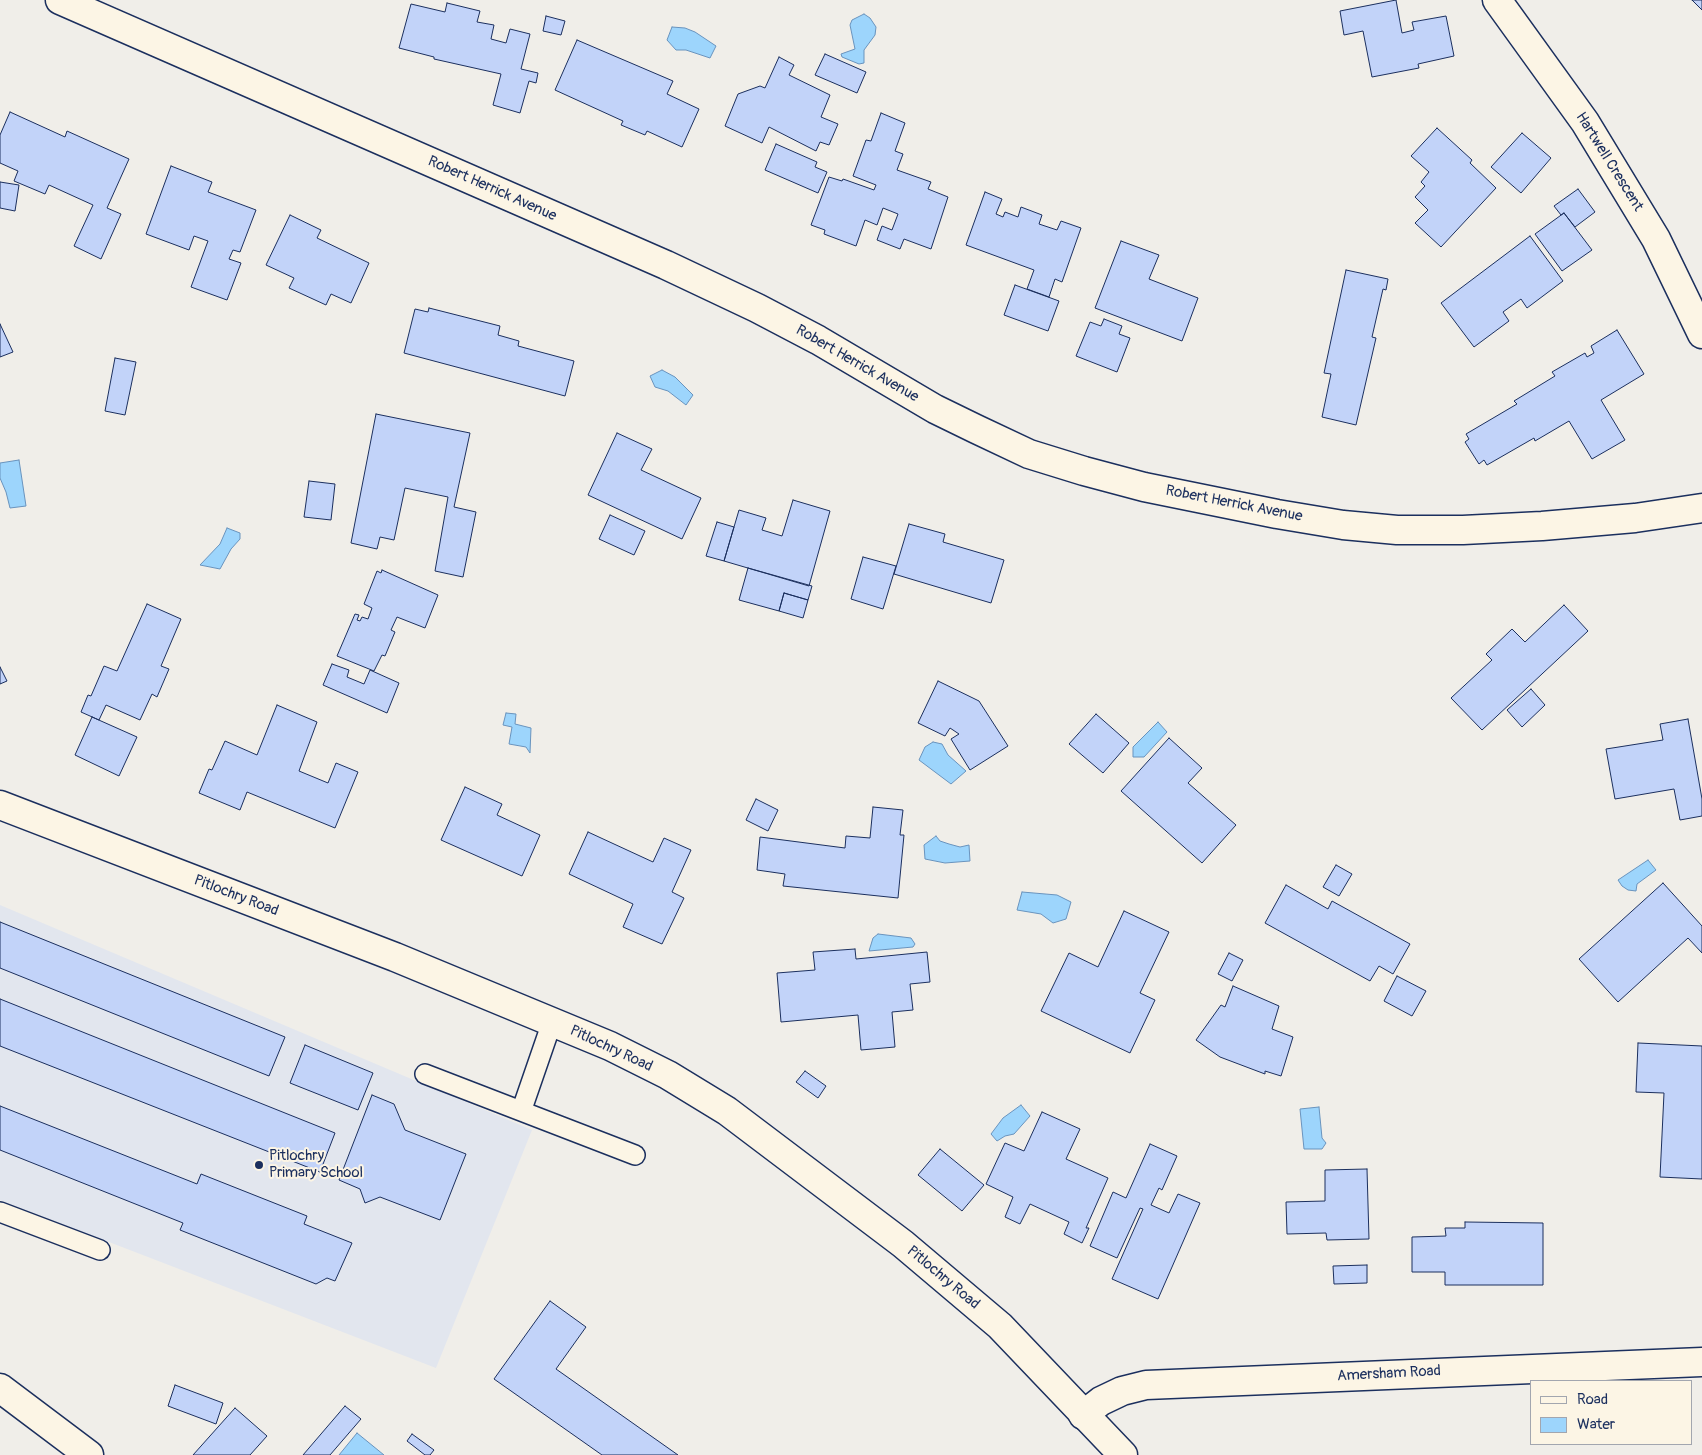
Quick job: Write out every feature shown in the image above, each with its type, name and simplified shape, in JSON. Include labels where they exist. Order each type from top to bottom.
[{"type":"street","name":"Robert Herrick Avenue","points":[[60,0],[666,265],[757,308],[818,340],[935,409],[1029,454],[1144,487],[1278,514],[1343,525],[1397,530],[1463,530],[1542,526],[1635,518],[1702,508]]},
{"type":"street","name":"Hartwell Crescent","points":[[1497,0],[1585,122],[1656,239],[1702,334]]},
{"type":"street","name":"Pitlochry Road","points":[[0,806],[386,953],[610,1046],[668,1075],[727,1111],[786,1153],[903,1244],[1000,1326],[1123,1455]]},
{"type":"street","name":"Amersham Road","points":[[1083,1415],[1101,1401],[1122,1391],[1146,1385],[1702,1362]]},
{"type":"street","points":[[0,1388],[89,1455]]},
{"type":"lane","points":[[522,1109],[552,1022]]},
{"type":"lane","points":[[426,1074],[522,1109],[635,1155]]},
{"type":"lane","points":[[0,1212],[100,1250]]},
{"type":"shaded area","name":"Pitlochry Primary School","points":[[0,905],[532,1130],[436,1368],[0,1200]]},
{"type":"water","points":[[864,14],[870,18],[876,27],[875,35],[864,50],[864,63],[859,64],[842,57],[841,54],[855,49],[850,25],[852,20]]},
{"type":"water","points":[[672,27],[685,28],[695,32],[716,46],[710,58],[686,50],[676,50],[667,40]]},
{"type":"water","points":[[662,370],[675,377],[693,395],[686,405],[668,391],[655,387],[650,376]]},
{"type":"water","points":[[19,460],[26,506],[10,508],[0,478],[0,463]]},
{"type":"water","points":[[227,528],[240,533],[240,539],[231,549],[220,569],[200,565],[220,544]]},
{"type":"water","points":[[506,713],[516,714],[515,724],[531,728],[530,753],[526,747],[509,744],[512,727],[503,725]]},
{"type":"water","points":[[1158,722],[1167,732],[1144,757],[1133,757],[1133,747]]},
{"type":"water","points":[[933,742],[942,744],[948,755],[966,771],[951,784],[919,760],[925,747]]},
{"type":"water","points":[[936,836],[940,841],[960,847],[969,845],[970,861],[945,863],[925,859],[924,845]]},
{"type":"water","points":[[1648,860],[1656,870],[1637,884],[1636,891],[1628,890],[1622,886],[1618,880]]},
{"type":"water","points":[[1022,892],[1057,895],[1071,902],[1066,919],[1053,923],[1041,914],[1017,910]]},
{"type":"water","points":[[878,934],[911,938],[915,944],[913,947],[869,951],[873,938]]},
{"type":"water","points":[[1021,1105],[1030,1116],[1014,1134],[1005,1136],[997,1141],[991,1134],[1003,1118]]},
{"type":"water","points":[[1319,1107],[1322,1138],[1326,1143],[1322,1149],[1304,1149],[1300,1109]]},
{"type":"water","points":[[357,1433],[384,1455],[339,1455]]},
{"type":"building","points":[[1396,0],[1402,33],[1414,30],[1412,22],[1446,16],[1454,56],[1418,64],[1419,68],[1372,77],[1363,31],[1344,35],[1340,11]]},
{"type":"building","points":[[1692,0],[1702,0],[1702,10]]},
{"type":"building","points":[[447,3],[480,11],[477,22],[494,25],[491,39],[506,43],[510,29],[530,34],[521,69],[538,73],[536,83],[529,81],[520,113],[493,105],[501,74],[434,59],[434,57],[399,48],[411,4],[445,12]]},
{"type":"building","points":[[546,16],[565,21],[561,35],[543,31]]},
{"type":"building","points":[[577,40],[673,81],[667,94],[699,109],[682,147],[647,131],[645,135],[621,125],[623,121],[555,90]]},
{"type":"building","points":[[825,54],[866,72],[857,93],[815,75]]},
{"type":"building","points":[[779,57],[794,65],[789,75],[830,95],[821,117],[838,124],[829,145],[820,142],[816,151],[769,127],[762,143],[725,126],[738,94],[760,86],[765,88]]},
{"type":"building","points":[[10,112],[65,137],[67,131],[129,159],[107,208],[121,214],[101,259],[74,246],[93,205],[49,185],[45,194],[14,181],[18,171],[0,163],[0,135]]},
{"type":"building","points":[[881,113],[905,123],[895,151],[903,154],[897,170],[931,182],[928,189],[948,197],[931,249],[904,239],[900,249],[877,240],[882,226],[892,230],[898,214],[883,208],[877,225],[865,220],[856,246],[824,234],[825,230],[811,225],[829,177],[842,181],[843,179],[874,190],[876,185],[853,176],[866,140],[871,141]]},
{"type":"building","points":[[1437,128],[1472,160],[1470,163],[1496,188],[1441,247],[1415,223],[1428,210],[1415,197],[1425,186],[1421,182],[1429,172],[1411,156]]},
{"type":"building","points":[[1522,133],[1551,158],[1521,193],[1491,167]]},
{"type":"building","points":[[776,144],[817,162],[815,167],[827,172],[818,193],[765,170]]},
{"type":"building","points":[[171,166],[212,182],[208,192],[256,210],[240,252],[233,250],[229,259],[241,263],[227,300],[191,287],[208,241],[194,236],[189,250],[146,234]]},
{"type":"building","points":[[0,182],[19,185],[15,211],[0,208]]},
{"type":"building","points":[[1578,189],[1595,212],[1575,227],[1564,213],[1561,215],[1554,206]]},
{"type":"building","points":[[985,192],[1002,199],[996,214],[1003,217],[1005,212],[1018,217],[1021,207],[1042,215],[1039,224],[1057,230],[1061,221],[1081,228],[1062,282],[1055,279],[1049,297],[1027,289],[1034,270],[966,245]]},
{"type":"building","points":[[1564,213],[1592,250],[1562,271],[1535,234]]},
{"type":"building","points":[[290,215],[321,230],[317,238],[369,263],[351,303],[331,294],[326,305],[289,288],[294,278],[266,265]]},
{"type":"building","points":[[1530,236],[1563,281],[1527,308],[1521,299],[1503,312],[1509,321],[1474,347],[1441,303]]},
{"type":"building","points":[[1121,241],[1159,255],[1149,279],[1198,298],[1182,341],[1095,308]]},
{"type":"building","points":[[1346,270],[1388,279],[1386,290],[1383,289],[1372,337],[1376,338],[1356,425],[1322,417],[1331,374],[1324,373]]},
{"type":"building","points":[[1015,285],[1059,301],[1048,331],[1004,315]]},
{"type":"building","points":[[429,308],[500,326],[498,335],[519,341],[518,346],[574,361],[565,396],[404,353],[415,309],[428,312]]},
{"type":"building","points":[[1104,319],[1122,326],[1119,334],[1130,338],[1117,372],[1076,356],[1090,322],[1101,326]]},
{"type":"building","points":[[0,324],[13,352],[0,357]]},
{"type":"building","points":[[1617,330],[1644,374],[1601,400],[1625,440],[1592,459],[1569,421],[1535,441],[1534,438],[1487,465],[1484,460],[1479,464],[1465,442],[1469,439],[1466,434],[1517,404],[1514,401],[1555,376],[1552,372],[1585,353],[1587,357],[1594,353],[1591,346]]},
{"type":"building","points":[[115,358],[136,362],[125,415],[105,411]]},
{"type":"building","points":[[376,414],[470,433],[454,507],[476,512],[463,577],[435,571],[448,497],[405,488],[394,540],[380,537],[377,549],[351,543]]},
{"type":"building","points":[[617,433],[652,449],[641,470],[701,498],[682,539],[588,495]]},
{"type":"building","points":[[309,481],[335,484],[331,520],[304,517]]},
{"type":"building","points":[[793,500],[830,511],[809,586],[724,561],[739,510],[766,518],[762,530],[782,536]]},
{"type":"building","points":[[610,515],[645,531],[634,555],[599,539]]},
{"type":"building","points":[[717,522],[734,527],[724,561],[706,556]]},
{"type":"building","points":[[909,524],[945,534],[943,542],[1004,560],[991,603],[894,574]]},
{"type":"building","points":[[863,557],[896,566],[883,609],[851,599]]},
{"type":"building","points":[[748,568],[812,586],[808,600],[784,593],[779,611],[739,600]]},
{"type":"building","points":[[382,570],[438,595],[425,628],[397,617],[391,630],[395,632],[385,656],[382,655],[374,671],[337,656],[355,614],[359,615],[357,620],[360,621],[362,617],[368,619],[372,608],[364,604],[377,571],[381,573]]},
{"type":"building","points":[[784,593],[808,600],[803,618],[779,611]]},
{"type":"building","points":[[147,604],[181,619],[161,666],[169,669],[157,697],[152,694],[140,720],[106,705],[99,720],[81,712],[88,695],[91,696],[104,666],[117,671]]},
{"type":"building","points":[[1564,605],[1588,631],[1482,730],[1451,698],[1492,660],[1486,654],[1512,629],[1525,642]]},
{"type":"building","points":[[332,664],[349,670],[347,677],[364,684],[370,670],[399,683],[387,713],[323,685]]},
{"type":"building","points":[[0,667],[7,681],[0,684]]},
{"type":"building","points":[[938,681],[979,701],[1008,746],[970,770],[951,739],[959,734],[950,728],[945,736],[918,723]]},
{"type":"building","points":[[1531,689],[1545,705],[1522,727],[1507,710]]},
{"type":"building","points":[[277,705],[317,722],[299,771],[328,783],[336,763],[358,772],[335,828],[247,792],[240,810],[199,793],[209,769],[212,770],[225,741],[257,755]]},
{"type":"building","points":[[1096,714],[1129,743],[1103,773],[1069,744]]},
{"type":"building","points":[[92,717],[137,737],[119,776],[75,755]]},
{"type":"building","points":[[1688,719],[1702,799],[1702,816],[1680,820],[1674,789],[1615,799],[1606,749],[1663,740],[1660,724]]},
{"type":"building","points":[[1169,738],[1202,768],[1188,783],[1236,825],[1202,863],[1121,791]]},
{"type":"building","points":[[465,787],[502,804],[497,815],[540,835],[522,876],[441,840]]},
{"type":"building","points":[[756,799],[778,810],[768,831],[746,820]]},
{"type":"building","points":[[873,807],[903,810],[900,835],[904,835],[898,898],[783,886],[785,874],[757,870],[760,837],[845,848],[846,836],[870,838]]},
{"type":"building","points":[[588,832],[653,862],[664,838],[691,850],[672,892],[684,898],[662,944],[623,927],[633,904],[569,874]]},
{"type":"building","points":[[1336,865],[1352,874],[1339,896],[1323,887]]},
{"type":"building","points":[[1663,883],[1702,926],[1702,953],[1688,938],[1618,1002],[1579,959]]},
{"type":"building","points":[[1286,885],[1328,909],[1332,901],[1410,944],[1393,974],[1379,966],[1370,981],[1265,923]]},
{"type":"building","points":[[1124,911],[1169,932],[1140,993],[1155,1000],[1130,1053],[1041,1011],[1069,953],[1098,967]]},
{"type":"building","points":[[0,922],[285,1037],[269,1076],[0,968]]},
{"type":"building","points":[[855,949],[856,959],[927,952],[930,982],[910,984],[913,1010],[892,1012],[895,1047],[861,1050],[858,1015],[781,1022],[777,973],[815,970],[813,952]]},
{"type":"building","points":[[1229,953],[1243,960],[1232,981],[1218,974]]},
{"type":"building","points":[[1397,976],[1426,991],[1412,1016],[1384,1001]]},
{"type":"building","points":[[1233,986],[1279,1006],[1272,1029],[1293,1037],[1281,1076],[1265,1071],[1265,1074],[1220,1057],[1196,1040],[1221,1005],[1225,1007]]},
{"type":"building","points":[[0,999],[335,1133],[320,1172],[0,1046]]},
{"type":"building","points":[[1638,1043],[1702,1046],[1702,1179],[1660,1177],[1664,1093],[1636,1092]]},
{"type":"building","points":[[305,1045],[373,1073],[358,1110],[290,1083]]},
{"type":"building","points":[[805,1071],[826,1086],[818,1098],[796,1082]]},
{"type":"building","points":[[372,1095],[394,1104],[405,1130],[466,1154],[440,1220],[380,1197],[365,1203],[360,1189],[339,1180]]},
{"type":"building","points":[[0,1106],[197,1184],[201,1174],[307,1216],[304,1224],[352,1243],[335,1281],[327,1278],[316,1284],[180,1230],[183,1223],[0,1150]]},
{"type":"building","points":[[1042,1112],[1080,1129],[1066,1159],[1108,1178],[1086,1228],[1089,1228],[1082,1243],[1064,1234],[1069,1222],[1030,1204],[1020,1224],[1005,1217],[1013,1197],[986,1184],[1005,1143],[1024,1151]]},
{"type":"building","points":[[1150,1144],[1177,1156],[1162,1190],[1159,1188],[1151,1205],[1169,1213],[1178,1194],[1200,1203],[1158,1299],[1112,1279],[1143,1209],[1140,1208],[1117,1258],[1090,1246],[1113,1192],[1126,1198]]},
{"type":"building","points":[[940,1149],[984,1185],[962,1211],[918,1175]]},
{"type":"building","points":[[1367,1169],[1369,1239],[1327,1240],[1326,1233],[1287,1234],[1286,1202],[1325,1201],[1325,1170]]},
{"type":"building","points":[[1465,1222],[1543,1223],[1543,1285],[1445,1285],[1445,1272],[1412,1272],[1412,1237],[1446,1236],[1445,1228],[1465,1228]]},
{"type":"building","points":[[1367,1265],[1367,1283],[1334,1284],[1333,1266]]},
{"type":"building","points":[[550,1301],[586,1327],[556,1369],[678,1455],[602,1455],[494,1379]]},
{"type":"building","points":[[175,1385],[223,1403],[216,1424],[168,1406]]},
{"type":"building","points":[[345,1406],[361,1419],[330,1455],[303,1455]]},
{"type":"building","points":[[235,1408],[267,1436],[250,1455],[193,1455]]},
{"type":"building","points":[[412,1434],[434,1450],[430,1455],[425,1455],[407,1441]]},
{"type":"place","name":"Pitlochry Primary School","points":[[259,1165]]}]
